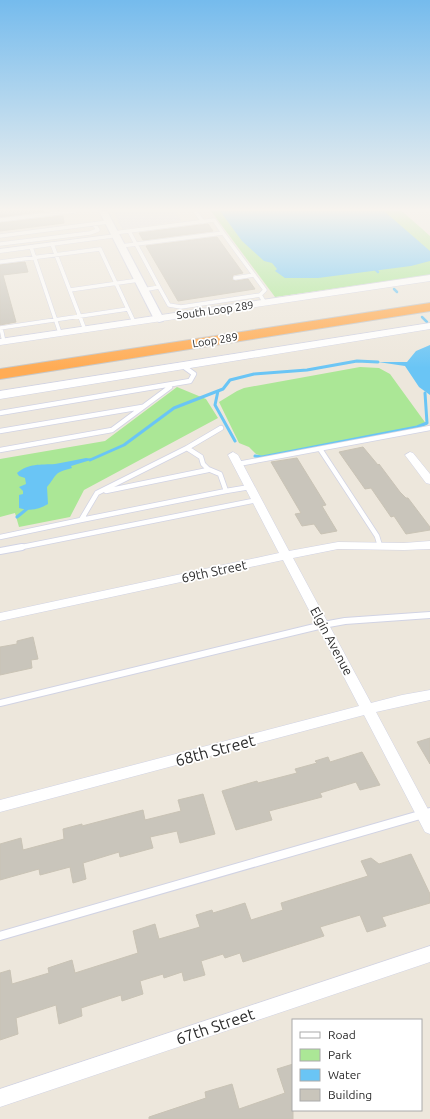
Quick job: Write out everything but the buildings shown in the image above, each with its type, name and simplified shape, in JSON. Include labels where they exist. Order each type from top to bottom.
[{"type":"highway","name":"Loop 289","points":[[0,361],[430,295]]},
{"type":"highway","name":"Loop 289","points":[[0,374],[430,307]]},
{"type":"main road","name":"South Loop 289","points":[[2,342],[159,319],[263,299],[430,278]]},
{"type":"main road","points":[[0,395],[430,326]]},
{"type":"street","points":[[130,263],[159,319]]},
{"type":"street","points":[[410,455],[430,481]]},
{"type":"street","name":"Elgin Avenue","points":[[235,459],[368,709],[426,813],[430,827]]},
{"type":"street","name":"69th Street","points":[[0,618],[342,544],[413,547],[430,545]]},
{"type":"street","name":"68th Street","points":[[0,806],[368,709],[430,695]]},
{"type":"street","name":"67th Street","points":[[0,1098],[430,954]]},
{"type":"lane","points":[[37,263],[60,333]]},
{"type":"lane","points":[[59,263],[85,330]]},
{"type":"lane","points":[[107,263],[134,322]]},
{"type":"lane","points":[[146,263],[170,305],[180,307],[263,299],[265,290],[245,263]]},
{"type":"lane","points":[[235,278],[254,275]]},
{"type":"lane","points":[[70,290],[139,280]]},
{"type":"lane","points":[[143,290],[159,287]]},
{"type":"lane","points":[[2,342],[0,328],[128,309]]},
{"type":"lane","points":[[0,413],[185,382],[193,378],[194,374],[183,366]]},
{"type":"lane","points":[[0,450],[112,430],[172,385]]},
{"type":"lane","points":[[0,431],[143,407]]},
{"type":"lane","points":[[82,521],[99,492],[187,448],[221,428]]},
{"type":"lane","points":[[235,459],[320,448],[430,428]]},
{"type":"lane","points":[[187,448],[201,457],[202,463],[208,470]]},
{"type":"lane","points":[[320,448],[377,536],[380,546]]},
{"type":"lane","points":[[99,492],[208,470],[220,474],[226,491]]},
{"type":"lane","points":[[0,538],[250,487]]},
{"type":"lane","points":[[0,551],[257,500]]},
{"type":"lane","points":[[0,703],[345,620],[430,615]]},
{"type":"lane","points":[[0,936],[426,813]]},
{"type":"green space","points":[[250,263],[430,263],[430,275],[275,297]]},
{"type":"green space","points":[[360,367],[379,368],[390,374],[427,425],[262,456],[256,454],[249,447],[239,443],[219,402],[244,388]]},
{"type":"green space","points":[[177,387],[206,399],[218,418],[84,490],[70,517],[19,527],[15,513],[0,517],[0,459],[105,441]]},
{"type":"water","points":[[272,263],[422,263],[411,266],[318,278],[285,278],[275,271],[277,269]]},
{"type":"water","points":[[430,345],[430,395],[419,387],[405,366],[378,362],[407,362],[416,351]]},
{"type":"water","points":[[86,458],[94,459],[71,466],[72,468],[62,471],[55,477],[47,487],[48,504],[41,508],[34,509],[19,508],[19,495],[23,494],[23,491],[19,487],[26,484],[25,478],[19,476],[17,473],[21,470],[30,466],[55,464]]},
{"type":"waterway","points":[[394,289],[397,292]]},
{"type":"waterway","points":[[422,317],[427,322]]},
{"type":"waterway","points":[[90,460],[124,445],[174,408],[223,389],[230,380],[254,374],[307,370],[357,361],[378,362]]},
{"type":"waterway","points":[[218,391],[215,405],[235,441]]},
{"type":"waterway","points":[[255,456],[262,457],[417,427],[427,423],[425,393]]},
{"type":"waterway","points":[[17,517],[28,508]]}]
